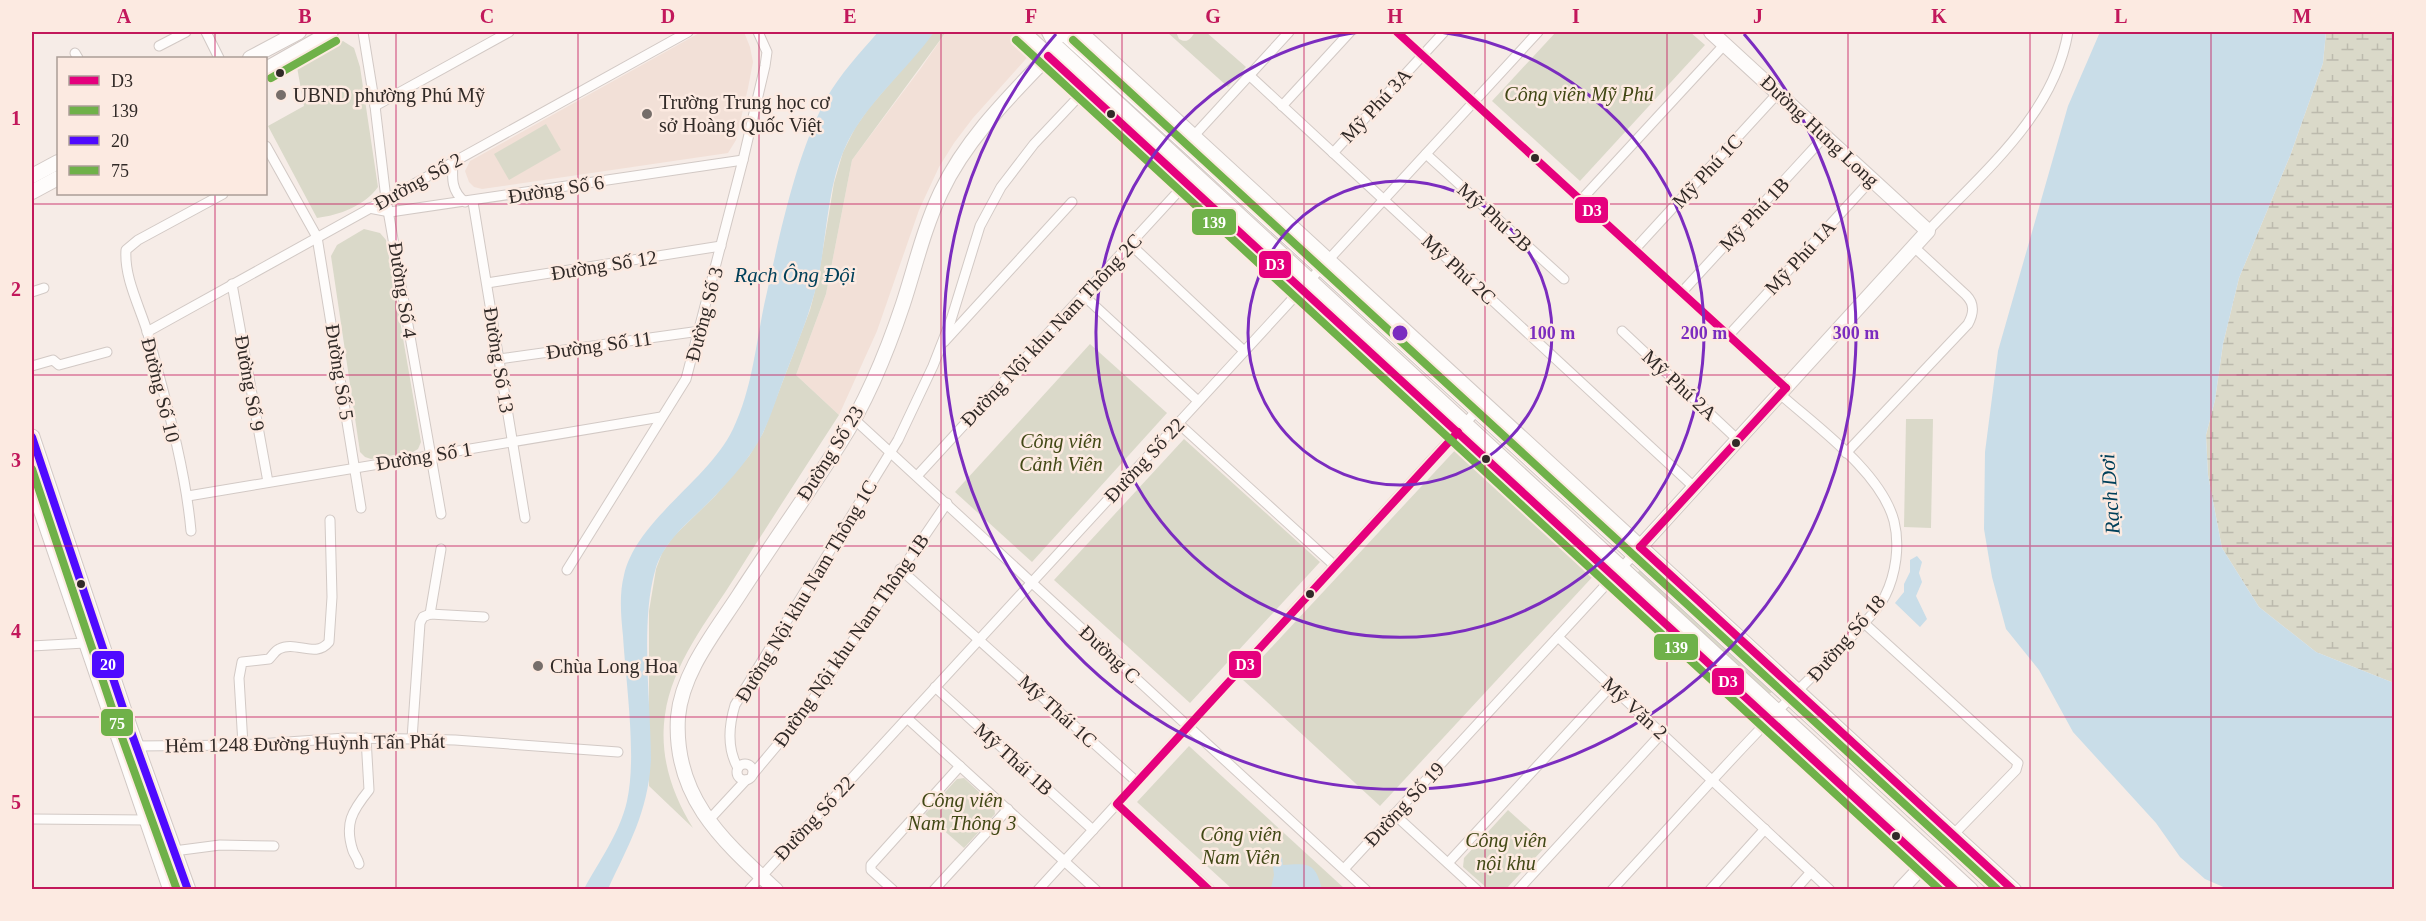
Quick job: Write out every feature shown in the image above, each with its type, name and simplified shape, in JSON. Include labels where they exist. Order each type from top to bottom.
[{"type":"main road","points":[[252,57],[299,32]]},
{"type":"main road","points":[[267,68],[331,32]]},
{"type":"main road","points":[[1023,32],[1053,51],[1617,572],[1930,858],[1971,890]]},
{"type":"main road","points":[[1049,32],[1053,51],[1085,90],[1186,183],[1305,285]]},
{"type":"main road","name":"Đường Hưng Long","points":[[1711,32],[1928,231]]},
{"type":"main road","points":[[1068,33],[1190,140],[1951,838],[2014,890]]},
{"type":"main road","name":"Đường Số 23","points":[[776,890],[708,821],[689,790],[681,765],[678,729],[683,692],[705,648],[854,419],[895,328],[926,229],[948,178],[980,131],[1068,33]]},
{"type":"main road","points":[[32,176],[57,163]]},
{"type":"main road","points":[[32,192],[57,179]]},
{"type":"main road","name":"Đường Số 19","points":[[1637,550],[1928,231]]},
{"type":"main road","points":[[32,437],[129,747],[146,820],[171,890]]},
{"type":"main road","points":[[32,483],[85,643],[174,851],[188,890]]},
{"type":"main road","points":[[1900,890],[1951,838]]},
{"type":"main road","points":[[1951,838],[1999,890]]},
{"type":"main road","points":[[1930,858],[1956,890]]},
{"type":"street","points":[[159,46],[186,32]]},
{"type":"street","points":[[206,32],[218,57]]},
{"type":"street","name":"Đường Số 4","points":[[363,32],[386,199],[441,514]]},
{"type":"street","points":[[375,106],[509,32]]},
{"type":"street","name":"Đường Số 2","points":[[147,332],[688,32]]},
{"type":"street","name":"Đường Số 3","points":[[567,570],[661,417],[681,391],[686,379],[722,246],[765,66],[767,52],[758,32]]},
{"type":"street","points":[[1190,140],[1289,32]]},
{"type":"street","points":[[1282,106],[1350,32]]},
{"type":"street","name":"Đường Số 18","points":[[1397,32],[1729,335],[1881,489],[1891,512],[1897,535],[1894,569],[1888,588],[1878,606],[1612,890]]},
{"type":"street","name":"Mỹ Phú 3A","points":[[1333,153],[1444,32]]},
{"type":"street","name":"Đường Số 22","points":[[749,890],[1538,32]]},
{"type":"street","name":"Đường Số 19","points":[[1928,231],[2010,144],[2033,115],[2057,72],[2068,32]]},
{"type":"street","points":[[1581,200],[1725,44]]},
{"type":"street","name":"Mỹ Phú 2C","points":[[1249,75],[1694,487]]},
{"type":"street","points":[[941,346],[975,242],[993,200],[1021,160],[1085,90]]},
{"type":"street","name":"Mỹ Phú 1C","points":[[1635,249],[1778,93]]},
{"type":"street","name":"Mỹ Phú 1B","points":[[1682,292],[1825,136]]},
{"type":"street","points":[[267,148],[317,237]]},
{"type":"street","name":"Mỹ Phú 2B","points":[[1426,154],[1564,279]]},
{"type":"street","name":"Đường Số 6","points":[[369,208],[390,212],[469,202],[743,160]]},
{"type":"street","name":"Đường Số 13","points":[[453,162],[452,183],[455,192],[469,202],[487,284],[525,518]]},
{"type":"street","points":[[267,169],[275,165]]},
{"type":"street","name":"Mỹ Phú 1A","points":[[1729,335],[1872,179]]},
{"type":"street","name":"Đường Nội khu Nam Thông 2C","points":[[916,476],[1186,183]]},
{"type":"street","name":"Đường Số 10","points":[[191,531],[188,496],[147,332],[125,263],[126,250],[138,240],[221,195]]},
{"type":"street","points":[[941,346],[1072,202]]},
{"type":"street","name":"Đường Số 5","points":[[317,237],[361,508]]},
{"type":"street","points":[[1130,244],[1244,351]]},
{"type":"street","name":"Đường Số 12","points":[[487,284],[722,246]]},
{"type":"street","points":[[1846,453],[1968,324],[1973,314],[1972,303],[1966,295],[1914,247]]},
{"type":"street","name":"Đường Số 9","points":[[232,284],[268,482]]},
{"type":"street","points":[[32,292],[44,288]]},
{"type":"street","points":[[1083,295],[1198,401]]},
{"type":"street","name":"Đường Số 11","points":[[499,359],[700,331]]},
{"type":"street","name":"Mỹ Phú 2A","points":[[1622,331],[1738,440]]},
{"type":"street","name":"Đường Nội khu Nam Thông 1C","points":[[750,777],[753,769],[748,765],[738,768],[732,752],[730,731],[732,715],[739,696],[891,453],[923,389],[941,346]]},
{"type":"street","points":[[32,366],[52,360],[59,365],[107,352]]},
{"type":"street","points":[[1038,890],[1481,407]]},
{"type":"street","name":"Đường Số 1","points":[[188,496],[661,417]]},
{"type":"street","name":"Đường C","points":[[854,419],[1366,890]]},
{"type":"street","points":[[1178,423],[1335,566]]},
{"type":"street","name":"Đường Nội khu Nam Thông 1B","points":[[708,821],[750,777],[800,718],[947,503]]},
{"type":"street","points":[[243,745],[239,678],[242,662],[269,659],[278,649],[286,647],[312,650],[324,647],[329,642],[332,607],[330,520]]},
{"type":"street","points":[[430,614],[441,549]]},
{"type":"street","name":"Đường Số 19","points":[[1344,869],[1637,550]]},
{"type":"street","name":"Mỹ Thái 1C","points":[[900,569],[1137,782]]},
{"type":"street","points":[[412,739],[420,622],[423,617],[430,614],[484,617]]},
{"type":"street","points":[[1864,623],[2018,763],[2016,770],[1951,838]]},
{"type":"street","name":"Mỹ Văn 2","points":[[1558,637],[1830,890]]},
{"type":"street","points":[[32,646],[85,643]]},
{"type":"street","points":[[1448,863],[1611,686]]},
{"type":"street","name":"Mỹ Thái 1B","points":[[935,687],[1093,830]]},
{"type":"street","points":[[907,718],[1096,890]]},
{"type":"street","points":[[1518,890],[1662,732]]},
{"type":"street","points":[[358,864],[353,851],[349,824],[360,800],[369,790],[366,738]]},
{"type":"street","name":"Hẻm 1248 Đường Huỳnh Tấn Phát","points":[[129,747],[243,745],[366,738],[455,740],[618,752]]},
{"type":"street","points":[[893,890],[871,870],[871,865],[960,766]]},
{"type":"street","points":[[1117,804],[1210,890]]},
{"type":"street","points":[[934,890],[1008,809]]},
{"type":"street","points":[[1394,814],[1477,890]]},
{"type":"street","points":[[32,819],[146,820]]},
{"type":"street","points":[[1710,890],[1765,829]]},
{"type":"street","points":[[174,851],[220,845],[274,846]]},
{"type":"street","points":[[1795,890],[1811,872]]},
{"type":"shaded area","name":"Trường Trung học cơ sở Hoàng Quốc Việt","points":[[701,32],[744,32],[750,47],[753,62],[748,88],[736,140],[728,153],[482,189],[474,187],[469,182],[465,171],[470,161]]},
{"type":"shaded area","points":[[946,32],[1014,32],[1033,51],[973,118],[939,167],[919,210],[877,331],[839,415],[796,375],[826,294],[852,160]]},
{"type":"green space","points":[[934,32],[946,32],[852,160],[826,294],[796,375],[839,415],[692,643],[669,696],[664,730],[666,760],[673,788],[693,828],[649,786],[649,611],[656,569],[662,553],[673,537],[715,496],[749,456],[763,433],[810,310],[818,279],[834,183],[843,152],[855,128],[869,108]]},
{"type":"green space","points":[[1167,32],[1176,32],[1179,39],[1185,41],[1189,40],[1195,32],[1206,32],[1246,67],[1228,87]]},
{"type":"green space","name":"Công viên Mỹ Phú","points":[[1556,32],[1690,32],[1705,45],[1580,181],[1492,101]]},
{"type":"green space","points":[[2326,32],[2394,32],[2394,683],[2316,652],[2259,607],[2222,548],[2208,475],[2206,435],[2215,400],[2223,344],[2239,278],[2290,156],[2323,63]]},
{"type":"green space","points":[[343,41],[354,48],[360,67],[378,187],[359,204],[334,215],[317,218],[268,126],[304,106],[297,67]]},
{"type":"green space","points":[[546,124],[561,150],[509,180],[494,154]]},
{"type":"green space","points":[[364,229],[380,233],[386,240],[421,442],[418,449],[413,452],[371,459],[360,452],[331,256],[337,245]]},
{"type":"green space","name":"Công viên Cảnh Viên","points":[[1090,344],[1167,413],[1032,562],[955,492]]},
{"type":"green space","points":[[1906,419],[1933,419],[1931,528],[1904,527]]},
{"type":"green space","points":[[1184,439],[1320,562],[1190,703],[1054,580]]},
{"type":"green space","points":[[1459,446],[1597,572],[1380,806],[1242,679]]},
{"type":"green space","points":[[1640,570],[1772,691],[1771,693],[1767,694],[1637,573]]},
{"type":"green space","name":"Công viên Nam Viên","points":[[1189,746],[1345,889],[1232,889],[1137,802]]},
{"type":"green space","name":"Công viên Nam Thông 3","points":[[964,778],[994,806],[995,814],[964,848],[925,814],[957,779]]},
{"type":"green space","name":"Công viên nội khu","points":[[1508,810],[1547,845],[1506,889],[1488,889],[1463,867],[1464,858]]},
{"type":"water","name":"Rạch Ông Đội","points":[[878,32],[934,32],[874,103],[852,133],[844,150],[834,181],[812,303],[763,433],[741,467],[672,540],[659,560],[648,615],[647,664],[651,760],[646,796],[630,842],[608,889],[584,889],[624,813],[630,783],[630,720],[621,606],[624,575],[631,555],[643,536],[707,466],[722,448],[733,429],[746,396],[778,243],[790,193],[806,144],[826,99],[850,64]]},
{"type":"water","name":"Rạch Dơi","points":[[2100,32],[2326,32],[2323,63],[2290,156],[2239,278],[2223,344],[2215,400],[2206,435],[2208,475],[2222,548],[2259,607],[2316,652],[2394,683],[2394,889],[2228,889],[2205,879],[2180,857],[2156,823],[2073,732],[2039,670],[2006,629],[1992,577],[1984,529],[1985,452],[1998,351],[2068,106]]},
{"type":"water","points":[[1917,556],[1922,562],[1919,573],[1922,582],[1916,596],[1927,619],[1920,627],[1895,603],[1904,592],[1904,584],[1910,572],[1910,560]]},
{"type":"water","points":[[1282,857],[1283,865],[1300,864],[1314,869],[1322,889],[1271,888],[1274,875],[1273,866]]},
{"type":"transit line","name":"D3","points":[[1397,32],[1786,388]]},
{"type":"transit line","name":"139","points":[[1016,40],[1940,890]]},
{"type":"transit line","name":"139","points":[[1073,40],[1998,890]]},
{"type":"transit line","name":"139","points":[[271,78],[336,41]]},
{"type":"transit line","name":"D3","points":[[1048,56],[1955,890]]},
{"type":"transit line","name":"D3","points":[[1640,547],[1786,388]]},
{"type":"transit line","name":"D3","points":[[1209,890],[1117,804],[1458,432]]},
{"type":"transit line","name":"20","points":[[32,437],[130,729],[188,890]]},
{"type":"transit line","name":"75","points":[[32,469],[120,732],[177,890]]},
{"type":"transit line","name":"D3","points":[[1640,547],[2013,890]]},
{"type":"place","name":"UBND phường Phú Mỹ","points":[[281,95]]},
{"type":"place","name":"Trường Trung học cơ sở Hoàng Quốc Việt","points":[[647,114]]},
{"type":"place","name":"Chùa Long Hoa","points":[[538,666]]}]
